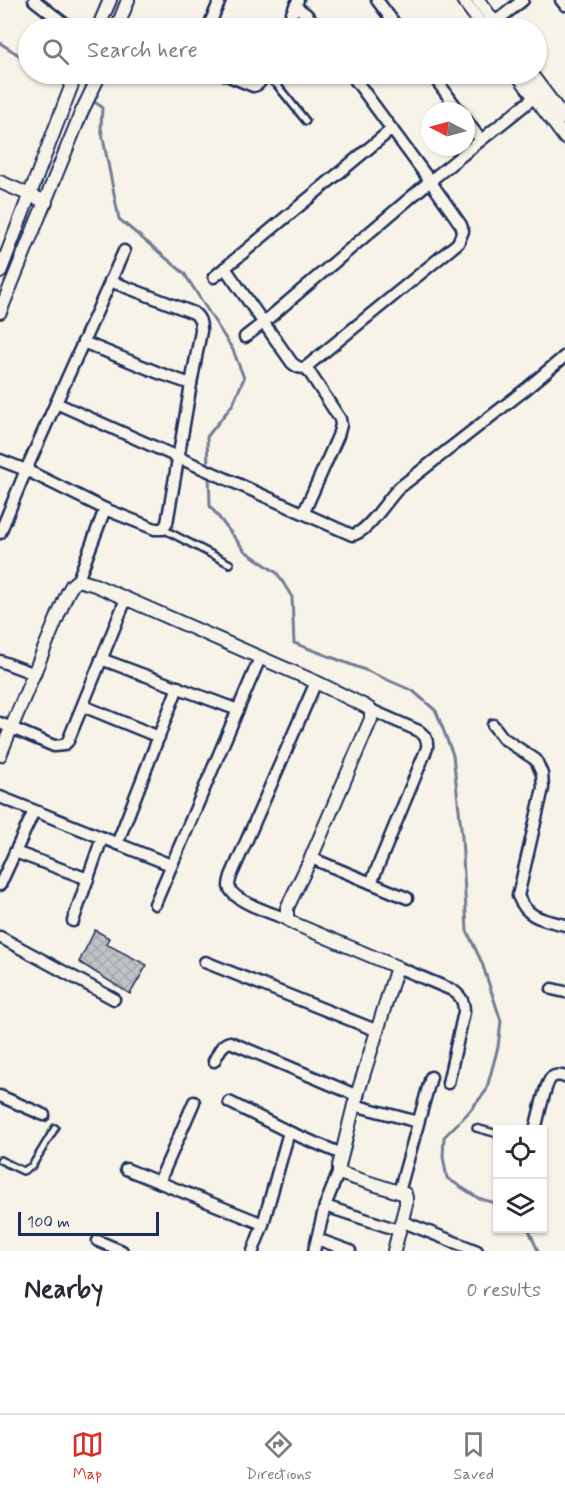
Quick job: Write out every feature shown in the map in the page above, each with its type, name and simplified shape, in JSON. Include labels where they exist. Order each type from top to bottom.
[{"type":"street","points":[[34,0],[57,18]]},
{"type":"street","points":[[103,18],[110,0]]},
{"type":"street","points":[[120,18],[128,0]]},
{"type":"street","points":[[212,18],[220,0]]},
{"type":"street","points":[[377,0],[390,18]]},
{"type":"street","points":[[463,0],[484,18]]},
{"type":"street","points":[[478,0],[488,18]]},
{"type":"street","points":[[502,18],[523,0]]},
{"type":"street","points":[[561,0],[565,5]]},
{"type":"street","points":[[290,18],[297,3],[309,18]]},
{"type":"street","points":[[0,272],[72,84]]},
{"type":"street","points":[[0,312],[95,84]]},
{"type":"street","points":[[225,268],[292,363],[301,368],[306,367],[458,243],[463,231],[461,225],[358,84]]},
{"type":"street","points":[[439,84],[452,102]]},
{"type":"street","points":[[529,84],[565,119]]},
{"type":"street","points":[[535,84],[565,138]]},
{"type":"street","points":[[245,337],[430,181],[539,93]]},
{"type":"street","points":[[214,277],[392,129]]},
{"type":"street","points":[[475,133],[480,140]]},
{"type":"street","points":[[0,182],[46,201]]},
{"type":"street","points":[[0,533],[124,251]]},
{"type":"street","points":[[0,460],[26,470],[105,509],[155,529],[163,529],[167,524],[201,323],[194,313],[110,281]]},
{"type":"street","points":[[83,342],[191,384]]},
{"type":"street","points":[[56,403],[356,535],[399,488],[565,356]]},
{"type":"street","points":[[304,512],[341,425],[340,419],[306,367]]},
{"type":"street","points":[[0,755],[72,585],[78,580],[105,509]]},
{"type":"street","points":[[78,580],[95,585],[316,682],[371,710],[419,730],[425,736],[428,742],[427,748],[371,883]]},
{"type":"street","points":[[0,723],[54,746],[64,745],[68,741],[83,706],[126,599]]},
{"type":"street","points":[[155,904],[260,658]]},
{"type":"street","points":[[101,659],[238,710]]},
{"type":"street","points":[[0,661],[35,674]]},
{"type":"street","points":[[316,682],[231,876],[229,886],[233,894],[240,899],[460,995],[464,1004],[464,1012],[448,1083]]},
{"type":"street","points":[[117,844],[178,687]]},
{"type":"street","points":[[83,706],[159,737]]},
{"type":"street","points":[[287,919],[287,908],[371,719],[371,710]]},
{"type":"street","points":[[493,725],[503,738],[536,760],[542,774],[543,788],[518,896],[522,905],[536,918],[565,925]]},
{"type":"street","points":[[0,797],[171,866]]},
{"type":"street","points":[[1,879],[34,811]]},
{"type":"street","points":[[73,921],[102,838]]},
{"type":"street","points":[[15,852],[88,879]]},
{"type":"street","points":[[311,858],[407,898]]},
{"type":"street","points":[[0,937],[114,999]]},
{"type":"street","points":[[205,962],[378,1031]]},
{"type":"street","points":[[314,1251],[325,1206],[339,1171],[356,1100],[397,967]]},
{"type":"street","points":[[552,989],[565,992]]},
{"type":"street","points":[[214,1062],[222,1046],[230,1042],[356,1100],[418,1122]]},
{"type":"street","points":[[537,1125],[552,1077],[559,1075],[565,1077]]},
{"type":"street","points":[[399,1192],[431,1077]]},
{"type":"street","points":[[0,1096],[44,1115]]},
{"type":"street","points":[[159,1182],[194,1102]]},
{"type":"street","points":[[229,1102],[289,1132],[342,1154]]},
{"type":"street","points":[[254,1251],[289,1132]]},
{"type":"street","points":[[126,1169],[263,1224]]},
{"type":"street","points":[[339,1171],[342,1174],[405,1194],[394,1251]]},
{"type":"street","points":[[325,1206],[400,1225],[477,1251]]},
{"type":"street","points":[[317,1239],[350,1251]]},
{"type":"street","points":[[98,1241],[122,1251]]},
{"type":"lane","points":[[276,84],[306,121]]},
{"type":"lane","points":[[163,529],[230,564]]},
{"type":"lane","points":[[0,1160],[23,1171],[27,1170],[32,1166],[55,1128]]},
{"type":"lane","points":[[476,1128],[493,1133]]},
{"type":"building","points":[[95,930],[109,938],[106,944],[147,965],[130,994],[79,962]]},
{"type":"waterway","points":[[0,43],[18,55]]},
{"type":"waterway","points":[[66,84],[69,86]]},
{"type":"waterway","points":[[90,99],[102,107],[101,128],[119,219],[184,273],[233,350],[244,378],[233,404],[207,437],[208,467]]},
{"type":"waterway","points":[[209,474],[210,506],[245,551],[277,573],[292,597],[294,643],[413,691],[436,711],[453,755],[462,837],[467,931],[482,963],[501,1021],[498,1047],[486,1091],[444,1137],[443,1157],[447,1178],[478,1198],[493,1202]]},
{"type":"waterway","points":[[530,1233],[538,1251]]}]
